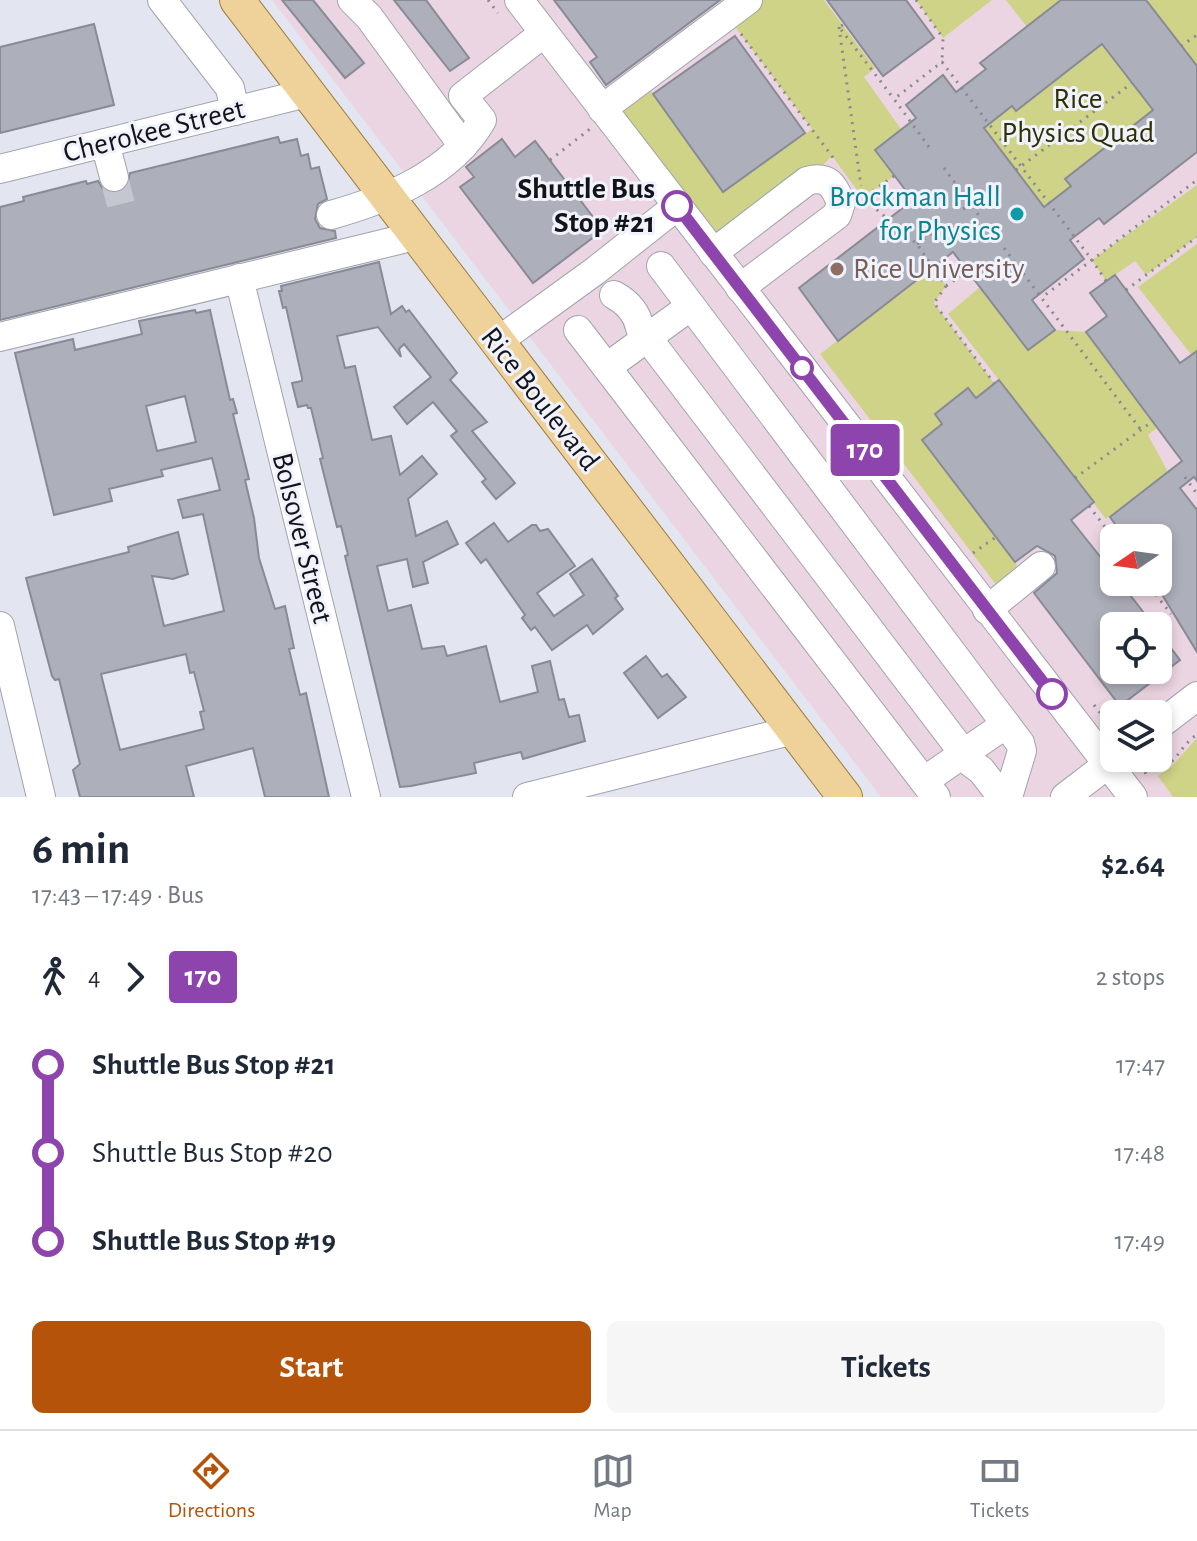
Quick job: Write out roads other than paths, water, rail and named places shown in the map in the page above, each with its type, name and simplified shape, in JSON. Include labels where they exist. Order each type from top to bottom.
[{"type":"main road","name":"Rice Boulevard","points":[[237,0],[845,797]]},
{"type":"street","points":[[162,0],[230,88],[235,111]]},
{"type":"street","points":[[352,0],[369,17],[463,146]]},
{"type":"street","points":[[519,0],[544,33],[596,119],[677,206],[987,610],[1100,740]]},
{"type":"street","points":[[596,119],[737,8]]},
{"type":"street","points":[[331,215],[401,192],[463,146],[482,120],[463,96],[544,33]]},
{"type":"street","name":"Cherokee Street","points":[[0,169],[307,93]]},
{"type":"street","points":[[105,143],[114,177]]},
{"type":"street","points":[[713,253],[807,181],[820,177],[836,190],[841,203],[837,215],[740,288]]},
{"type":"street","points":[[497,342],[595,271],[677,206]]},
{"type":"street","points":[[0,337],[415,236]]},
{"type":"street","points":[[661,266],[1022,746],[1008,797]]},
{"type":"street","points":[[595,271],[614,295],[619,309],[630,323],[644,332],[968,758],[1002,797]]},
{"type":"street","name":"Bolsover Street","points":[[239,278],[366,797]]},
{"type":"street","points":[[607,367],[644,332],[691,306]]},
{"type":"street","points":[[578,330],[930,789],[1006,724]]},
{"type":"street","points":[[987,610],[1041,566]]},
{"type":"street","points":[[0,626],[41,797]]},
{"type":"street","points":[[1172,715],[1197,696]]},
{"type":"street","points":[[527,797],[608,788],[794,730]]},
{"type":"street","points":[[968,758],[976,779],[989,797]]},
{"type":"street","points":[[1065,797],[1105,772]]},
{"type":"street","points":[[1123,772],[1133,797]]},
{"type":"tunnel","points":[[114,177],[121,205]]},
{"type":"place","name":"Shuttle Bus Stop #21","points":[[677,206]]},
{"type":"place","name":"Brockman Hall for Physics","points":[[1017,214]]},
{"type":"place","name":"Rice University","points":[[837,269]]},
{"type":"park label","name":"Rice Physics Quad","points":[[1078,116]]}]
